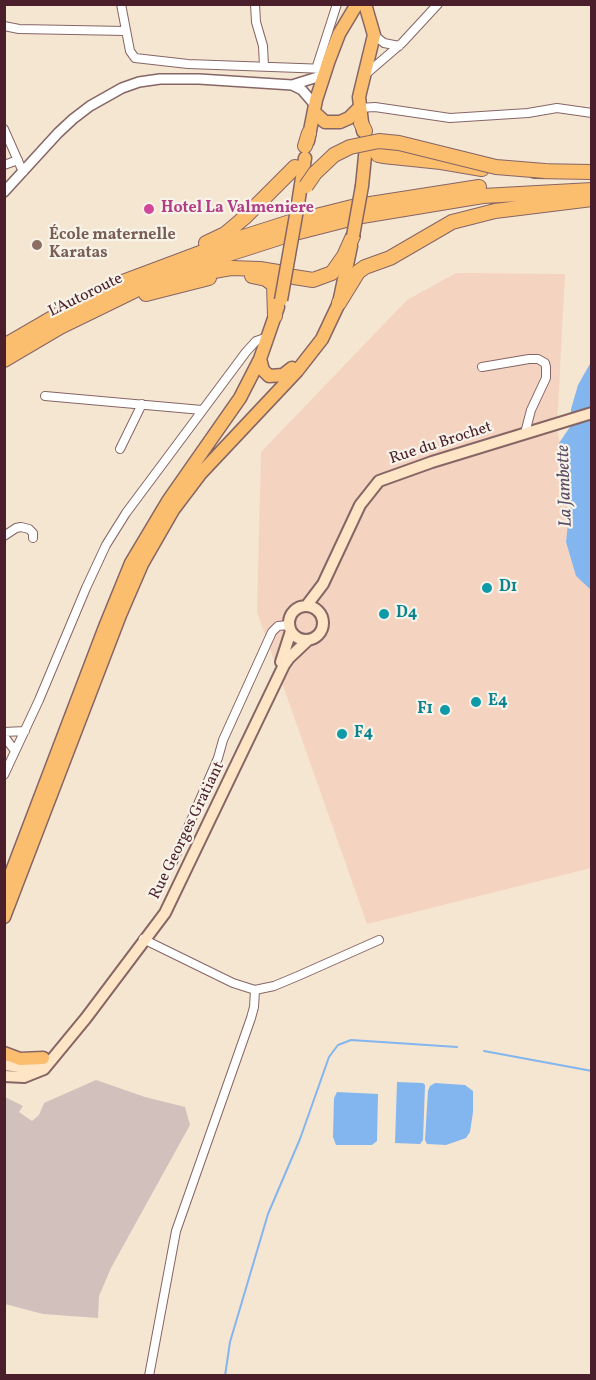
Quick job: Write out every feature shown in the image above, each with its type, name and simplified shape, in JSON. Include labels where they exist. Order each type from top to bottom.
[{"type":"highway","points":[[299,202],[315,173],[334,155],[350,147],[379,141],[399,143],[496,168],[588,175]]},
{"type":"highway","points":[[369,146],[383,156],[441,162],[497,172],[545,171]]},
{"type":"highway","points":[[150,271],[225,234],[250,212],[304,150]]},
{"type":"highway","name":"L'Autoroute","points":[[4,346],[66,310],[150,271],[294,227],[488,186],[588,175]]},
{"type":"highway","name":"L'Autoroute","points":[[357,212],[483,196],[591,190]]},
{"type":"highway","points":[[339,303],[358,272],[390,258],[452,222],[495,211],[591,199]]},
{"type":"highway","name":"L'Autoroute","points":[[4,360],[60,327],[140,288],[294,227]]},
{"type":"highway","points":[[294,277],[313,280],[332,273],[344,256],[353,236]]},
{"type":"highway","points":[[60,327],[190,276],[218,269],[247,268],[278,273]]},
{"type":"highway","points":[[144,294],[204,278],[257,276],[272,283],[275,288],[278,299],[275,316]]},
{"type":"main road","points":[[278,299],[289,257],[299,202],[304,150],[322,71],[339,34],[357,4]]},
{"type":"main road","points":[[363,128],[359,108],[360,89],[372,29],[365,4]]},
{"type":"main road","points":[[346,24],[358,19],[372,29]]},
{"type":"main road","points":[[314,109],[325,122],[340,122],[349,118],[359,108]]},
{"type":"main road","points":[[4,917],[132,585],[157,535],[201,472],[297,371],[314,350],[332,320],[339,303],[369,146]]},
{"type":"main road","points":[[4,892],[131,563],[168,501],[240,398],[260,359],[275,316]]},
{"type":"main road","points":[[260,359],[265,374],[279,376],[314,350]]},
{"type":"main road","name":"Rue du Brochet","points":[[307,605],[323,584],[360,505],[379,481],[591,414]]},
{"type":"main road","name":"Rue du Brochet","points":[[321,613],[323,584]]},
{"type":"main road","points":[[307,605],[313,606],[324,619],[323,629],[282,665],[290,628],[289,619],[294,611],[307,605]]},
{"type":"main road","points":[[290,628],[298,638],[308,640]]},
{"type":"main road","name":"Rue Georges Gratiant","points":[[50,1055],[144,939],[175,896],[282,665]]},
{"type":"main road","points":[[4,929],[20,877]]},
{"type":"main road","points":[[4,1053],[20,1059],[50,1055]]},
{"type":"main road","points":[[4,1065],[22,1067],[36,1063],[50,1055]]},
{"type":"main road","points":[[4,1076],[24,1077],[38,1072],[44,1069],[50,1055]]},
{"type":"street","points":[[121,4],[130,51],[135,58],[322,71]]},
{"type":"street","points":[[255,4],[256,22],[263,46],[264,66]]},
{"type":"street","points":[[322,71],[337,4]]},
{"type":"street","points":[[364,75],[399,46],[438,4]]},
{"type":"street","points":[[4,26],[19,29],[126,31]]},
{"type":"street","points":[[372,29],[384,43],[399,46]]},
{"type":"street","points":[[199,79],[200,64]]},
{"type":"street","points":[[292,85],[322,71]]},
{"type":"street","points":[[4,192],[73,119],[106,95],[139,82],[199,79],[292,85],[302,90],[314,109]]},
{"type":"street","points":[[359,108],[375,107],[450,118],[557,108],[591,113]]},
{"type":"street","points":[[4,129],[23,171]]},
{"type":"street","points":[[4,165],[18,160]]},
{"type":"street","points":[[4,775],[106,544],[202,410],[254,344],[269,336]]},
{"type":"street","points":[[482,367],[529,359],[538,359],[545,363],[546,378],[531,410],[525,433]]},
{"type":"street","points":[[45,396],[202,410]]},
{"type":"street","points":[[120,449],[142,404]]},
{"type":"street","points":[[4,536],[21,527],[29,529],[33,533],[33,538]]},
{"type":"street","points":[[173,862],[218,758],[223,740],[270,636],[278,626],[290,628]]},
{"type":"street","points":[[15,751],[4,734],[25,731]]},
{"type":"street","points":[[144,939],[233,983],[255,990],[274,986],[379,940]]},
{"type":"street","points":[[149,1376],[176,1231],[251,1018],[255,990]]},
{"type":"shaded area","points":[[456,273],[565,274],[557,428],[570,505],[566,542],[576,576],[591,590],[591,868],[367,924],[257,612],[261,452],[407,300]]},
{"type":"shaded area","points":[[96,1080],[145,1097],[185,1107],[190,1125],[111,1268],[99,1296],[98,1318],[43,1314],[5,1304],[5,1097],[23,1106],[19,1112],[32,1121],[39,1115],[44,1103]]},
{"type":"water","points":[[591,362],[591,590],[576,576],[566,542],[570,505],[559,443],[570,427],[571,409],[578,385]]},
{"type":"water","points":[[397,1082],[425,1085],[423,1140],[420,1144],[395,1143]]},
{"type":"water","points":[[435,1083],[465,1085],[473,1091],[473,1112],[470,1132],[466,1138],[446,1145],[427,1144],[425,1140],[428,1091]]},
{"type":"water","points":[[337,1092],[378,1094],[377,1141],[372,1145],[336,1145],[333,1137],[334,1098]]},
{"type":"waterway","points":[[225,1376],[230,1342],[268,1214],[300,1139],[329,1057],[338,1045],[351,1040],[457,1047]]},
{"type":"waterway","points":[[484,1051],[592,1071]]},
{"type":"place","name":"Hotel La Valmeniere","points":[[149,209]]},
{"type":"place","name":"École maternelle Karatas","points":[[37,245]]},
{"type":"place","name":"D1","points":[[487,588]]},
{"type":"place","name":"D4","points":[[384,614]]},
{"type":"place","name":"E4","points":[[476,702]]},
{"type":"place","name":"F1","points":[[445,710]]},
{"type":"place","name":"F4","points":[[342,734]]},
{"type":"water label","name":"La Jambette","points":[[566,486]]}]
